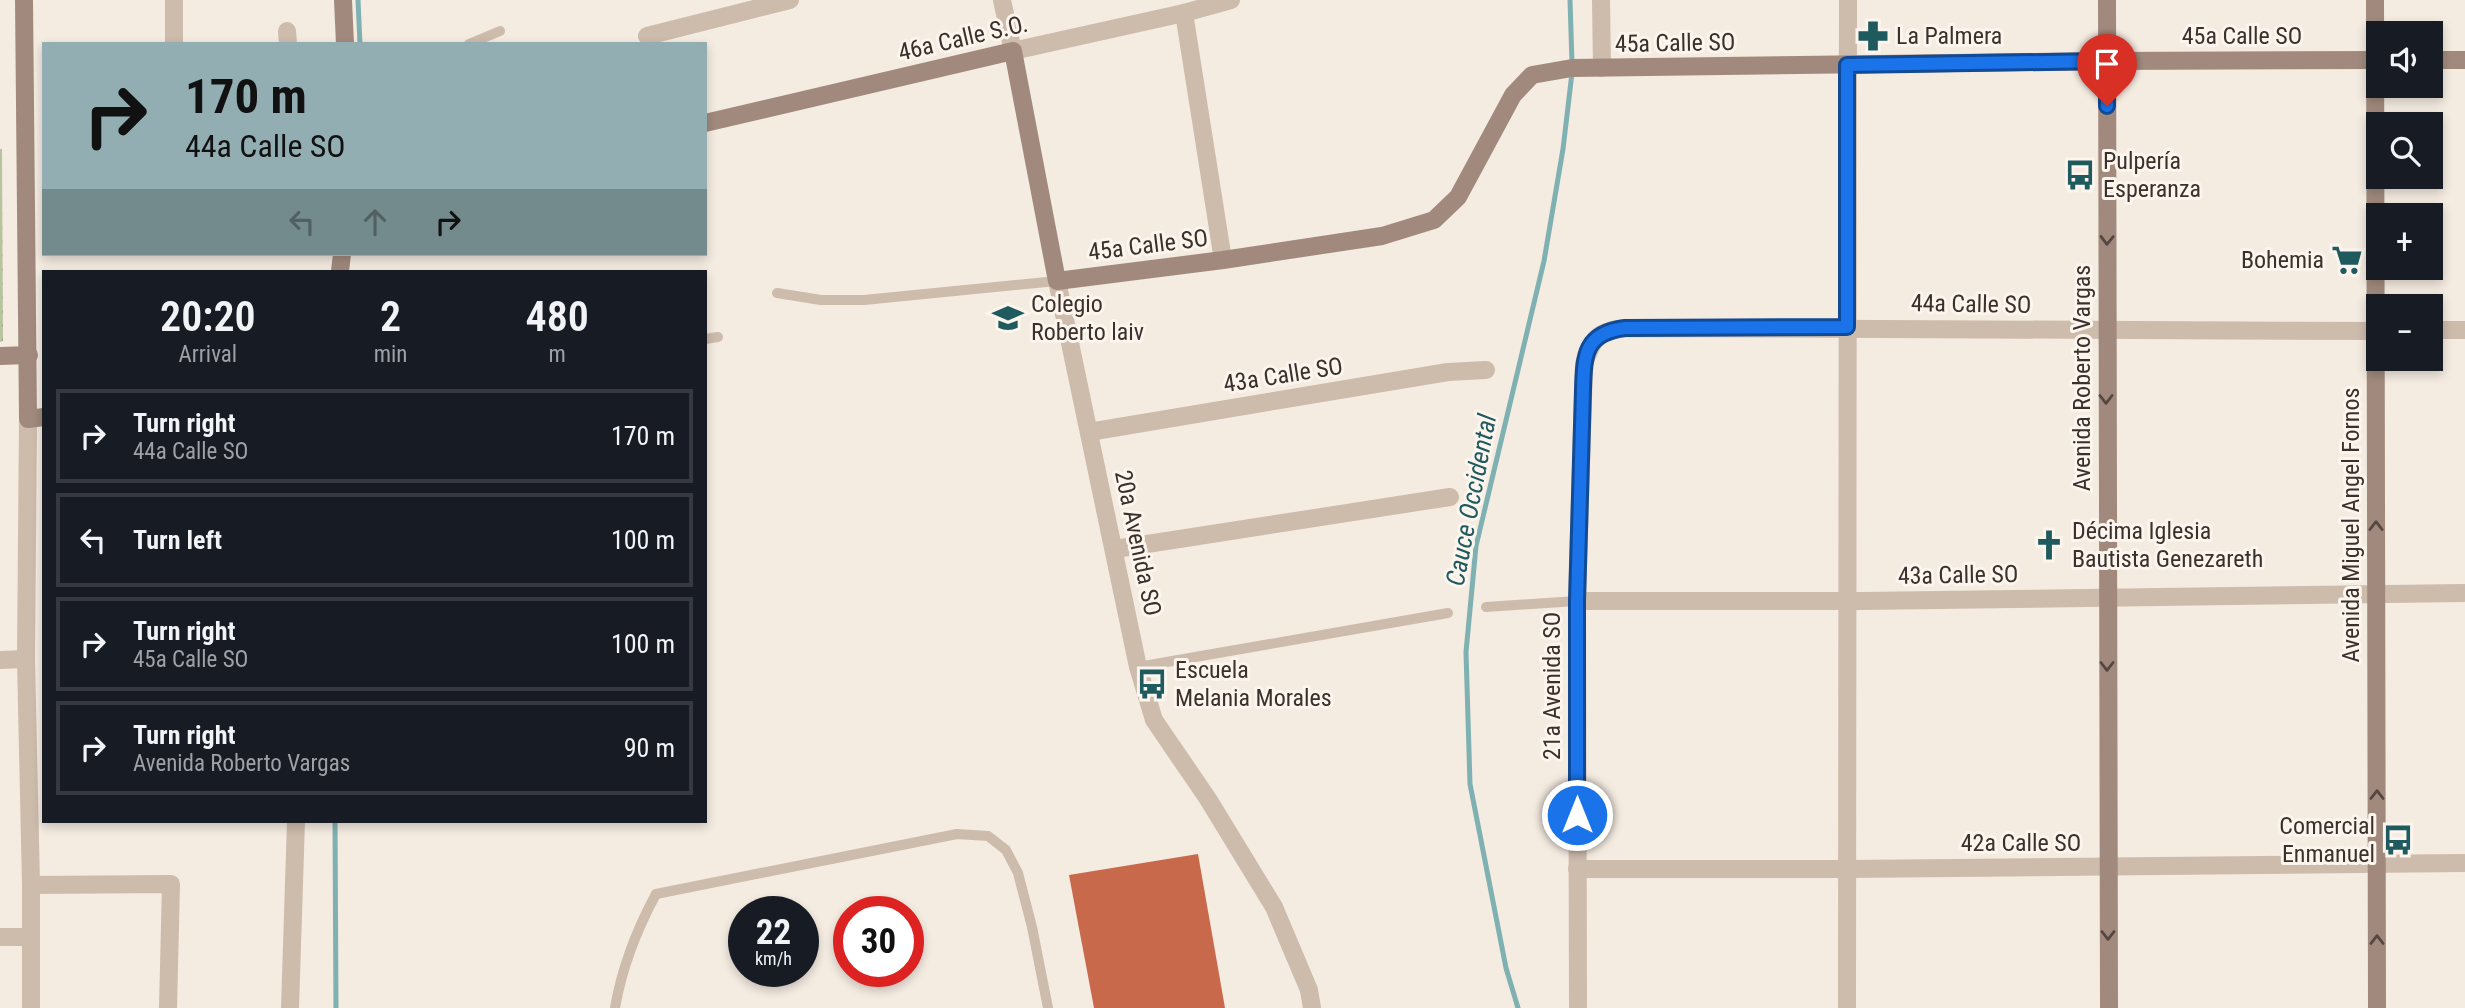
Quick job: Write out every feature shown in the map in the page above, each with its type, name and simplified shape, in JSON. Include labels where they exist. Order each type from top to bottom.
[{"type":"street","points":[[24,0],[29,355],[36,418],[35,602],[26,659],[37,750],[31,885],[31,1008]]},
{"type":"street","points":[[174,0],[174,42]]},
{"type":"street","points":[[343,0],[345,42]]},
{"type":"street","points":[[647,36],[790,0]]},
{"type":"street","points":[[1002,0],[1013,51]]},
{"type":"street","name":"46a Calle S.O.","points":[[707,123],[1231,0]]},
{"type":"street","points":[[1601,0],[1602,68]]},
{"type":"street","points":[[1847,0],[1847,1008]]},
{"type":"street","name":"Avenida Roberto Vargas","points":[[2107,0],[2106,598],[2109,1008]]},
{"type":"street","name":"Avenida Miguel Angel Fornos","points":[[2375,0],[2376,21]]},
{"type":"street","points":[[1184,13],[1223,260]]},
{"type":"street","name":"20a Avenida SO","points":[[1013,51],[1057,281],[1138,667],[1154,720],[1208,799],[1274,907],[1309,990],[1312,1008]]},
{"type":"street","name":"45a Calle SO","points":[[1057,281],[1382,236],[1434,220],[1458,197],[1513,95],[1532,75],[1572,68],[2366,60]]},
{"type":"street","points":[[2443,60],[2465,60]]},
{"type":"street","name":"Avenida Miguel Angel Fornos","points":[[2377,98],[2377,294]]},
{"type":"street","name":"44a Calle SO","points":[[1584,364],[1591,343],[1605,330],[1625,328],[2366,331]]},
{"type":"street","points":[[2443,330],[2465,330]]},
{"type":"street","points":[[0,356],[29,355]]},
{"type":"street","name":"21a Avenida SO","points":[[1578,1008],[1577,601],[1584,364]]},
{"type":"street","name":"43a Calle SO","points":[[1089,432],[1448,372],[1486,370]]},
{"type":"street","name":"Avenida Miguel Angel Fornos","points":[[2377,371],[2377,1008]]},
{"type":"street","points":[[1115,549],[1450,497]]},
{"type":"street","name":"43a Calle SO","points":[[1577,601],[1847,601],[2465,593]]},
{"type":"street","points":[[0,660],[26,659]]},
{"type":"street","points":[[290,1008],[296,823]]},
{"type":"street","name":"42a Calle SO","points":[[1577,869],[2465,863]]},
{"type":"street","points":[[31,885],[171,884],[168,1008]]},
{"type":"street","points":[[0,937],[31,937]]},
{"type":"lane","points":[[474,42],[500,31]]},
{"type":"lane","points":[[777,293],[821,300],[864,300],[1057,281]]},
{"type":"lane","points":[[707,339],[718,337]]},
{"type":"lane","points":[[1486,607],[1577,601]]},
{"type":"lane","points":[[1138,667],[1448,613]]},
{"type":"lane","points":[[615,1008],[620,979],[633,940],[656,894],[957,834],[988,836],[1006,850],[1018,873],[1048,1008]]},
{"type":"green space","points":[[0,149],[3,341],[0,342]]},
{"type":"building","points":[[1198,854],[1225,1008],[1094,1008],[1069,875]]},
{"type":"waterway","points":[[358,0],[360,42]]},
{"type":"waterway","name":"Cauce Occidental","points":[[1570,0],[1572,63]]},
{"type":"waterway","name":"Cauce Occidental","points":[[1518,1008],[1506,968],[1470,784],[1466,652],[1476,546],[1544,261],[1563,149],[1572,73]]},
{"type":"waterway","points":[[335,823],[336,1008]]},
{"type":"place","name":"La Palmera","points":[[1873,36]]},
{"type":"place","name":"Pulpería Esperanza","points":[[2080,175]]},
{"type":"place","name":"Bohemia","points":[[2347,260]]},
{"type":"place","name":"Colegio Roberto laiv","points":[[1008,318]]},
{"type":"place","name":"Décima Iglesia Bautista Genezareth","points":[[2049,545]]},
{"type":"place","name":"Escuela Melania Morales","points":[[1152,684]]},
{"type":"place","name":"Comercial Enmanuel","points":[[2398,840]]},
{"type":"route","points":[[1577,815],[1577,601],[1583,390],[1584,364],[1591,343],[1605,330],[1625,328],[1847,327],[1847,65],[2107,61],[2107,106]]}]
